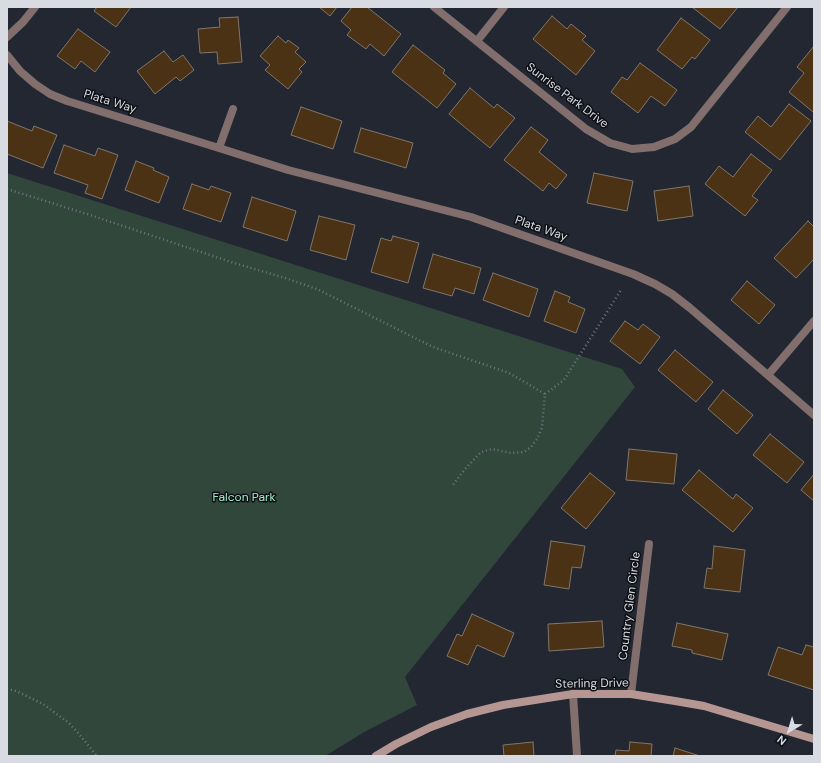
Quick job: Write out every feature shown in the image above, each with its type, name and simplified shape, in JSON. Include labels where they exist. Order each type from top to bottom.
[{"type":"street","points":[[7,37],[23,22],[35,7]]},
{"type":"street","name":"Sunrise Park Drive","points":[[434,7],[586,129],[610,143],[632,149],[654,147],[675,139],[691,127],[787,7]]},
{"type":"street","points":[[477,41],[504,7]]},
{"type":"street","name":"Plata Way","points":[[7,55],[20,71],[35,84],[50,94],[67,101],[288,170],[471,218],[633,274],[672,294],[690,308],[814,415]]},
{"type":"street","points":[[219,148],[233,109]]},
{"type":"street","points":[[768,375],[814,321]]},
{"type":"street","name":"Country Glen Circle","points":[[631,694],[649,544]]},
{"type":"street","points":[[573,694],[577,756]]},
{"type":"street","name":"Sterling Drive","points":[[376,756],[396,744],[431,727],[466,714],[503,705],[573,694],[631,694],[704,706],[814,739]]},
{"type":"path","points":[[7,189],[317,289],[433,347],[509,373],[545,394]]},
{"type":"path","points":[[452,486],[481,452],[492,449],[511,453],[524,452],[531,447],[542,428],[545,394],[564,380],[621,290]]},
{"type":"path","points":[[7,689],[43,704],[68,723],[97,756]]},
{"type":"green space","name":"Falcon Park","points":[[7,173],[622,369],[635,387],[405,677],[417,705],[366,731],[325,756],[7,756]]},
{"type":"building","points":[[97,7],[131,7],[116,27],[94,11]]},
{"type":"building","points":[[319,7],[337,7],[330,16]]},
{"type":"building","points":[[352,7],[367,7],[401,34],[384,56],[370,44],[366,49],[347,35],[351,30],[341,21]]},
{"type":"building","points":[[692,7],[738,7],[720,29]]},
{"type":"building","points":[[552,16],[567,29],[571,24],[586,36],[582,40],[595,51],[576,75],[533,39]]},
{"type":"building","points":[[238,17],[242,62],[218,64],[217,52],[200,53],[198,29],[220,27],[219,18]]},
{"type":"building","points":[[681,18],[710,40],[695,59],[692,57],[682,69],[657,50]]},
{"type":"building","points":[[78,29],[110,52],[95,72],[81,61],[75,69],[57,56]]},
{"type":"building","points":[[278,36],[286,43],[288,40],[299,48],[295,52],[306,62],[299,69],[302,72],[288,89],[265,70],[270,65],[260,56]]},
{"type":"building","points":[[413,45],[445,70],[443,73],[456,84],[437,108],[392,72]]},
{"type":"building","points":[[814,46],[813,112],[789,92],[804,73],[797,67]]},
{"type":"building","points":[[164,51],[173,62],[183,55],[194,70],[180,81],[176,77],[155,94],[137,71]]},
{"type":"building","points":[[640,63],[677,90],[665,106],[651,96],[638,113],[611,92],[622,77],[627,80]]},
{"type":"building","points":[[470,88],[494,108],[497,104],[515,118],[490,148],[449,114]]},
{"type":"building","points":[[789,104],[811,121],[780,160],[745,132],[758,116],[771,127]]},
{"type":"building","points":[[301,107],[342,121],[333,149],[291,135]]},
{"type":"building","points":[[7,121],[32,131],[34,126],[57,135],[43,168],[7,154]]},
{"type":"building","points":[[531,127],[548,140],[539,152],[567,175],[556,189],[549,183],[543,191],[504,160]]},
{"type":"building","points":[[361,128],[413,143],[406,168],[354,152]]},
{"type":"building","points":[[64,145],[95,156],[98,148],[118,155],[102,199],[85,193],[88,185],[54,173]]},
{"type":"building","points":[[751,154],[772,170],[752,196],[758,200],[745,216],[705,184],[719,166],[733,177]]},
{"type":"building","points":[[136,161],[154,168],[153,170],[169,177],[159,203],[125,190]]},
{"type":"building","points":[[594,173],[633,181],[627,211],[587,203]]},
{"type":"building","points":[[192,184],[209,190],[211,186],[231,193],[221,222],[183,209]]},
{"type":"building","points":[[689,186],[693,216],[658,221],[654,191]]},
{"type":"building","points":[[252,197],[296,211],[287,241],[243,227]]},
{"type":"building","points":[[319,216],[355,225],[346,260],[310,250]]},
{"type":"building","points":[[808,221],[814,227],[814,259],[796,278],[774,258]]},
{"type":"building","points":[[393,236],[419,243],[408,283],[371,272],[381,238],[391,241]]},
{"type":"building","points":[[433,254],[481,268],[474,294],[455,288],[452,296],[423,288]]},
{"type":"building","points":[[493,273],[538,289],[529,317],[483,300]]},
{"type":"building","points":[[747,281],[775,305],[759,324],[731,300]]},
{"type":"building","points":[[555,291],[570,297],[568,302],[585,309],[576,333],[544,321]]},
{"type":"building","points":[[625,321],[638,330],[643,324],[660,337],[640,364],[610,341]]},
{"type":"building","points":[[675,350],[713,382],[696,402],[658,370]]},
{"type":"building","points":[[723,390],[753,415],[737,434],[708,409]]},
{"type":"building","points":[[770,434],[804,462],[787,483],[753,455]]},
{"type":"building","points":[[629,449],[677,454],[674,484],[626,480]]},
{"type":"building","points":[[699,470],[733,499],[736,494],[753,508],[733,532],[682,490]]},
{"type":"building","points":[[590,473],[615,493],[586,529],[561,508]]},
{"type":"building","points":[[814,474],[814,501],[801,490]]},
{"type":"building","points":[[551,541],[585,546],[581,568],[572,567],[569,589],[544,585]]},
{"type":"building","points":[[714,546],[745,550],[740,592],[704,588],[707,568],[712,569]]},
{"type":"building","points":[[472,614],[514,633],[504,657],[477,645],[468,665],[447,656],[457,634],[462,636]]},
{"type":"building","points":[[602,621],[604,647],[549,651],[548,624]]},
{"type":"building","points":[[677,623],[728,634],[722,660],[692,653],[692,650],[672,646]]},
{"type":"building","points":[[806,645],[814,647],[814,690],[768,675],[778,647],[802,655]]},
{"type":"building","points":[[533,742],[534,756],[504,756],[503,745]]},
{"type":"building","points":[[630,742],[652,744],[651,756],[615,756],[616,750],[629,751]]},
{"type":"building","points":[[675,748],[700,756],[673,756]]}]
